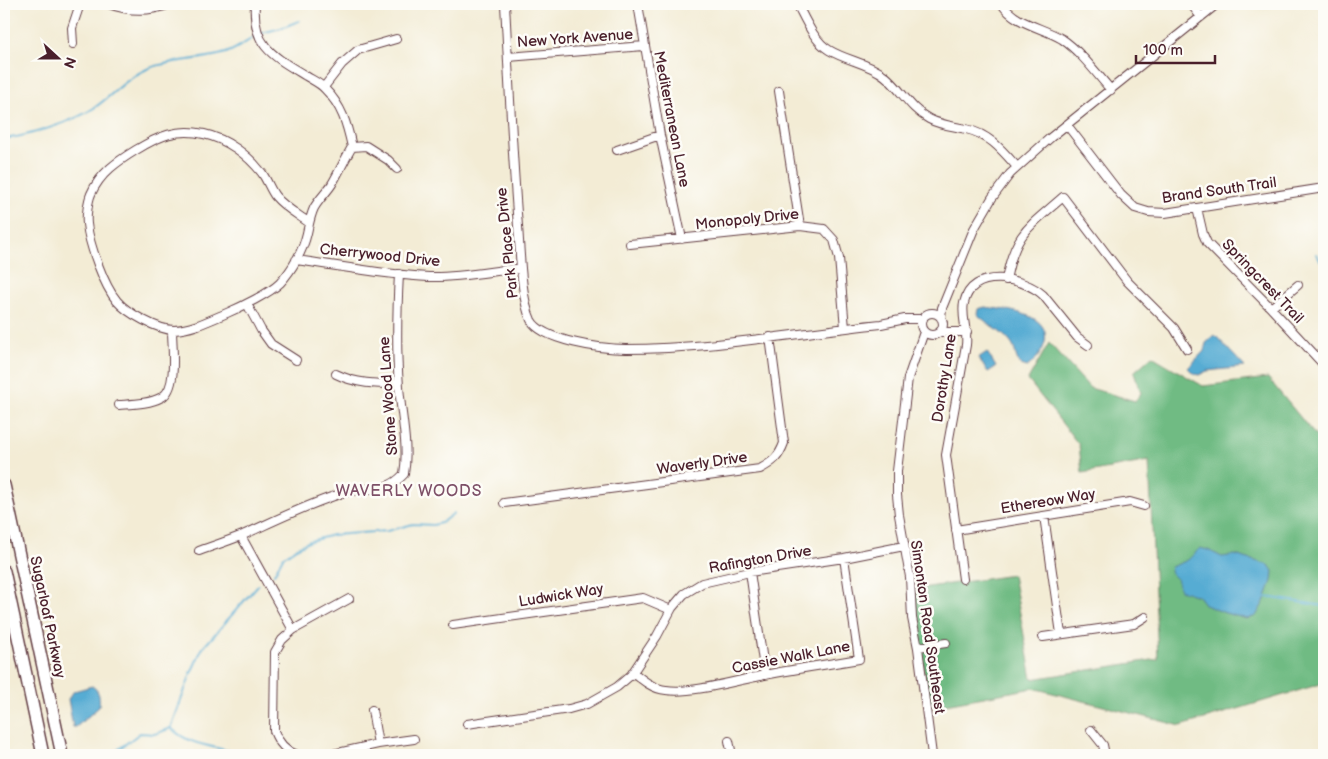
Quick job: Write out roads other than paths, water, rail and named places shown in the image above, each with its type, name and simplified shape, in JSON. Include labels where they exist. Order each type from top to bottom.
[{"type":"highway","name":"Sugarloaf Parkway","points":[[4,485],[62,755]]},
{"type":"highway","points":[[4,571],[43,755]]},
{"type":"street","points":[[73,44],[72,28],[80,4]]},
{"type":"street","points":[[109,4],[119,8],[139,11],[170,4]]},
{"type":"street","points":[[255,4],[256,28],[262,43],[276,57],[324,87],[342,110],[352,147],[308,222],[307,233],[296,260],[279,283],[247,304],[196,326],[172,330],[152,324],[133,314],[119,303],[103,277],[87,223],[91,195],[102,174],[123,158],[157,137],[182,131],[205,134],[228,143],[247,156],[263,175],[276,197],[308,222]]},
{"type":"street","name":"Park Place Drive","points":[[504,4],[521,268],[526,302],[531,320],[542,332],[563,339],[624,349],[706,345],[892,323],[905,319],[923,319]]},
{"type":"street","name":"Mediterranean Lane","points":[[638,4],[660,135],[682,239]]},
{"type":"street","points":[[796,4],[815,36],[824,47],[880,72],[892,82],[915,109],[929,119],[946,125],[972,130],[992,140],[1017,167]]},
{"type":"street","points":[[1002,4],[1015,19],[1039,27],[1062,40],[1080,54],[1111,90]]},
{"type":"street","points":[[1191,4],[1201,17]]},
{"type":"street","points":[[908,383],[921,353],[942,329],[942,308],[981,215],[997,190],[1017,167],[1067,124],[1217,4]]},
{"type":"street","points":[[324,87],[342,64],[358,50],[396,39]]},
{"type":"street","name":"New York Avenue","points":[[508,57],[644,46]]},
{"type":"street","points":[[779,91],[800,226]]},
{"type":"street","name":"Brand South Trail","points":[[1067,124],[1121,195],[1135,208],[1148,212],[1165,213],[1324,188]]},
{"type":"street","points":[[617,150],[660,135]]},
{"type":"street","points":[[352,147],[366,146],[398,169]]},
{"type":"street","points":[[1006,280],[1012,253],[1019,240],[1029,226],[1063,197],[1128,281],[1174,328],[1187,349]]},
{"type":"street","name":"Springcrest Trail","points":[[1197,208],[1207,244],[1271,308],[1324,365]]},
{"type":"street","name":"Monopoly Drive","points":[[630,244],[800,226],[824,229],[834,240],[839,258],[846,328]]},
{"type":"street","points":[[908,383],[912,362],[922,340],[923,319],[932,313],[938,305],[952,274],[962,258]]},
{"type":"street","name":"Cherrywood Drive","points":[[296,260],[430,277],[521,268]]},
{"type":"street","name":"Stone Wood Lane","points":[[199,551],[241,536],[307,506],[345,492],[379,490],[399,480],[404,474],[406,457],[398,384],[397,316],[399,274]]},
{"type":"street","name":"Dorothy Lane","points":[[963,579],[946,455],[966,345],[964,303],[970,291],[985,280],[1006,280],[1027,285],[1037,290],[1077,337],[1088,345]]},
{"type":"street","points":[[1271,308],[1298,285]]},
{"type":"street","points":[[247,304],[271,344],[296,360]]},
{"type":"street","points":[[932,313],[939,316],[955,331]]},
{"type":"street","name":"Park Place Drive","points":[[892,323],[914,325],[923,330]]},
{"type":"street","points":[[119,405],[153,401],[164,396],[170,389],[173,376],[172,330]]},
{"type":"street","points":[[923,330],[936,334],[955,331],[966,332]]},
{"type":"street","name":"Waverly Drive","points":[[504,504],[760,470],[780,455],[784,443],[770,337]]},
{"type":"street","points":[[336,374],[348,380],[372,384],[398,384]]},
{"type":"street","name":"Simonton Road Southeast","points":[[908,383],[898,462],[898,503],[910,578],[912,618],[918,647],[932,755]]},
{"type":"street","name":"Ethereow Way","points":[[956,530],[1130,502],[1144,506]]},
{"type":"street","points":[[1044,516],[1061,634]]},
{"type":"street","points":[[241,536],[293,630]]},
{"type":"street","name":"Rafington Drive","points":[[467,724],[569,709],[586,704],[618,687],[633,672],[657,636],[671,610],[684,594],[702,583],[750,572],[844,558],[904,546]]},
{"type":"street","name":"Cassie Walk Lane","points":[[633,672],[642,681],[653,687],[666,690],[696,689],[765,675],[859,660],[844,558]]},
{"type":"street","points":[[750,572],[765,675]]},
{"type":"street","name":"Ludwick Way","points":[[453,625],[644,598],[671,610]]},
{"type":"street","points":[[298,755],[284,748],[274,731],[275,652],[282,640],[293,630],[349,599]]},
{"type":"street","points":[[1043,637],[1134,624],[1145,617]]},
{"type":"street","points":[[918,647],[946,643]]},
{"type":"street","points":[[372,710],[378,744]]},
{"type":"street","points":[[1091,730],[1103,744],[1105,755]]},
{"type":"street","points":[[329,755],[378,744],[414,739]]},
{"type":"street","points":[[729,741],[732,755]]},
{"type":"water","points":[[985,307],[1024,314],[1041,324],[1045,332],[1045,342],[1041,353],[1030,365],[1027,367],[1021,365],[1008,339],[977,314],[978,309]]},
{"type":"water","points":[[1215,335],[1245,367],[1207,371],[1199,375],[1194,374],[1188,368],[1204,351],[1206,343]]},
{"type":"water","points":[[987,352],[996,367],[988,372],[978,358]]},
{"type":"water","points":[[1200,548],[1222,557],[1235,555],[1269,565],[1273,571],[1272,581],[1256,616],[1247,619],[1225,613],[1205,605],[1198,596],[1180,590],[1177,579],[1170,572],[1171,567],[1188,560]]},
{"type":"water","points":[[92,686],[99,695],[99,707],[76,727],[73,727],[68,699],[74,691]]},
{"type":"waterway","points":[[262,33],[299,21]]},
{"type":"waterway","points":[[4,139],[50,128],[75,118],[94,108],[132,77],[147,69],[166,63],[226,53],[256,36]]},
{"type":"waterway","points":[[1316,254],[1324,265]]},
{"type":"waterway","points":[[274,574],[283,557],[310,541],[333,535],[387,531],[413,524],[433,525],[441,523],[454,513]]},
{"type":"waterway","points":[[171,728],[202,649],[258,585]]},
{"type":"waterway","points":[[1266,597],[1324,606]]},
{"type":"waterway","points":[[111,755],[140,733],[155,734],[171,728],[196,743],[242,755]]},
{"type":"district","name":"WAVERLY WOODS","points":[[409,490]]}]
